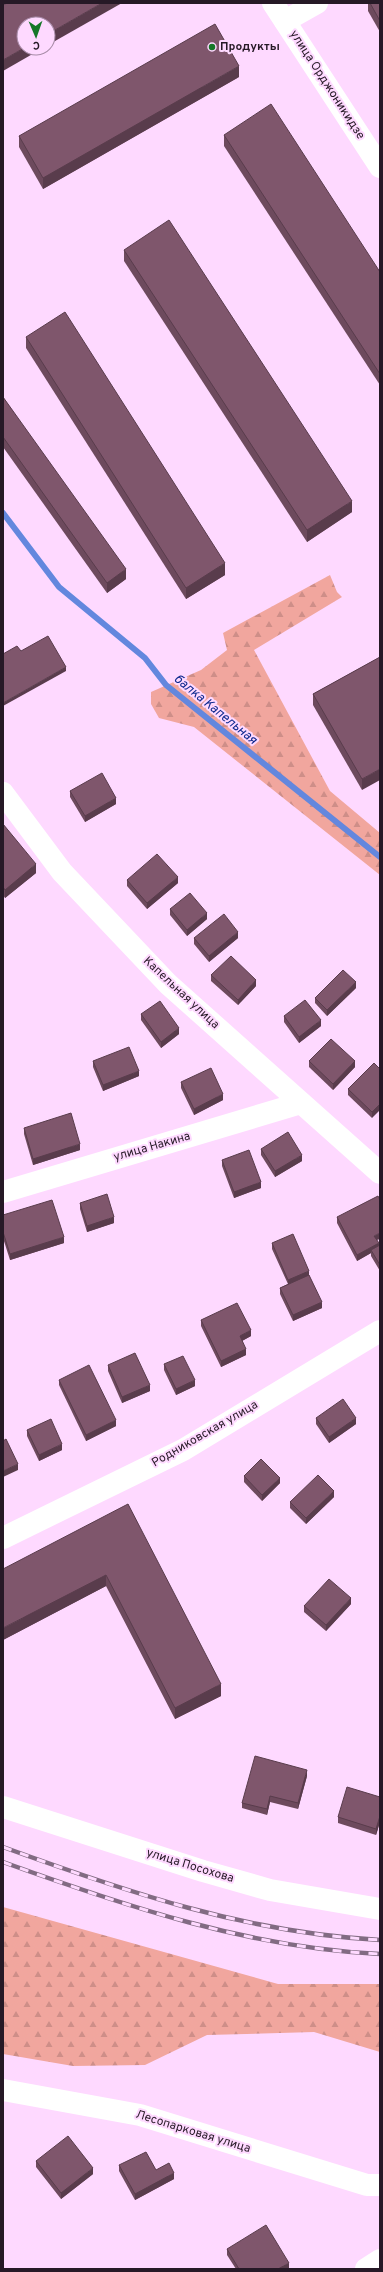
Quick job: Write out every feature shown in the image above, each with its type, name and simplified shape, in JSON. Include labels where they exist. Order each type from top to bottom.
[{"type":"street","name":"улица Орджоникидзе","points":[[273,3],[380,167]]},
{"type":"street","points":[[285,21],[317,3]]},
{"type":"street","name":"Капельная улица","points":[[3,793],[62,872],[168,984],[380,1173]]},
{"type":"street","name":"улица Накина","points":[[3,1192],[301,1103]]},
{"type":"street","name":"Родниковская улица","points":[[3,1538],[183,1450],[380,1331]]},
{"type":"street","name":"улица Посохова","points":[[3,1807],[203,1871],[270,1890],[380,1909]]},
{"type":"street","name":"Лесопарковая улица","points":[[3,2090],[140,2115],[367,2185],[380,2185]]},
{"type":"street","points":[[366,2269],[380,2260]]},
{"type":"green space","points":[[330,575],[337,592],[342,597],[254,650],[330,791],[380,833],[380,875],[194,727],[159,718],[151,704],[151,692],[201,670],[227,650],[223,633]]},
{"type":"green space","points":[[3,1907],[278,1984],[380,1984],[380,2052],[314,2032],[207,2035],[145,2065],[73,2066],[3,2054]]},
{"type":"building","points":[[7,3],[102,3],[56,29],[56,16],[16,16],[16,53],[3,60],[3,5]]},
{"type":"building","points":[[370,3],[380,3],[380,21]]},
{"type":"building","points":[[215,24],[239,66],[43,178],[19,136]]},
{"type":"building","points":[[271,104],[380,272],[380,374],[224,135]]},
{"type":"building","points":[[169,220],[352,501],[307,530],[124,250]]},
{"type":"building","points":[[65,312],[225,563],[186,588],[26,337]]},
{"type":"building","points":[[3,397],[126,569],[107,583],[3,437]]},
{"type":"building","points":[[48,636],[66,667],[3,703],[3,654],[17,646],[21,651]]},
{"type":"building","points":[[380,657],[380,769],[362,779],[313,694]]},
{"type":"building","points":[[102,773],[116,798],[85,816],[70,791]]},
{"type":"building","points":[[3,824],[36,864],[5,890],[3,887]]},
{"type":"building","points":[[157,854],[178,877],[147,903],[127,880]]},
{"type":"building","points":[[190,893],[207,913],[187,930],[170,909]]},
{"type":"building","points":[[224,914],[238,932],[209,956],[194,938]]},
{"type":"building","points":[[231,956],[256,980],[238,1000],[211,975]]},
{"type":"building","points":[[343,970],[356,982],[327,1010],[315,998]]},
{"type":"building","points":[[305,1000],[321,1020],[299,1037],[284,1016]]},
{"type":"building","points":[[160,1001],[179,1028],[161,1042],[141,1014]]},
{"type":"building","points":[[331,1039],[355,1061],[333,1084],[309,1061]]},
{"type":"building","points":[[129,1047],[139,1071],[103,1085],[93,1061]]},
{"type":"building","points":[[374,1063],[380,1069],[380,1104],[372,1112],[348,1089]]},
{"type":"building","points":[[211,1068],[223,1094],[194,1109],[181,1082]]},
{"type":"building","points":[[71,1113],[80,1144],[33,1159],[24,1128]]},
{"type":"building","points":[[288,1132],[302,1155],[275,1171],[261,1149]]},
{"type":"building","points":[[249,1150],[261,1182],[234,1192],[222,1160]]},
{"type":"building","points":[[107,1194],[114,1217],[87,1226],[80,1203]]},
{"type":"building","points":[[378,1196],[380,1200],[380,1233],[374,1236],[379,1243],[357,1255],[337,1217]]},
{"type":"building","points":[[52,1200],[64,1237],[10,1254],[3,1232],[3,1215]]},
{"type":"building","points":[[293,1234],[309,1271],[288,1280],[272,1243]]},
{"type":"building","points":[[380,1245],[380,1265],[371,1250]]},
{"type":"building","points":[[309,1275],[322,1302],[293,1315],[280,1288]]},
{"type":"building","points":[[237,1303],[251,1330],[240,1336],[246,1349],[221,1361],[201,1320]]},
{"type":"building","points":[[135,1353],[150,1385],[122,1397],[108,1365]]},
{"type":"building","points":[[183,1356],[195,1380],[176,1389],[164,1364]]},
{"type":"building","points":[[89,1365],[116,1420],[86,1435],[59,1380]]},
{"type":"building","points":[[343,1399],[356,1418],[329,1437],[316,1418]]},
{"type":"building","points":[[51,1419],[62,1444],[39,1455],[27,1430]]},
{"type":"building","points":[[6,1439],[18,1464],[3,1471],[3,1441]]},
{"type":"building","points":[[261,1459],[280,1478],[262,1495],[244,1476]]},
{"type":"building","points":[[318,1475],[334,1491],[306,1518],[290,1502]]},
{"type":"building","points":[[128,1504],[221,1684],[175,1708],[106,1575],[3,1628],[3,1569]]},
{"type":"building","points":[[329,1579],[351,1598],[326,1625],[304,1606]]},
{"type":"building","points":[[255,1756],[307,1770],[298,1803],[270,1796],[267,1809],[242,1803]]},
{"type":"building","points":[[347,1787],[380,1797],[380,1816],[376,1829],[338,1817]]},
{"type":"building","points":[[68,2136],[93,2168],[61,2193],[36,2161]]},
{"type":"building","points":[[146,2152],[156,2170],[169,2163],[174,2173],[135,2194],[119,2165]]},
{"type":"building","points":[[266,2225],[289,2263],[278,2269],[239,2269],[227,2249]]},
{"type":"waterway","name":"балка Капельная","points":[[3,513],[59,587],[145,658],[166,685],[380,857]]},
{"type":"railway","points":[[3,1847],[96,1880],[188,1908],[282,1929],[331,1936],[380,1940]]},
{"type":"railway","points":[[3,1862],[142,1909],[236,1934],[331,1950],[380,1954]]},
{"type":"place","name":"Продукты","points":[[212,47]]}]
